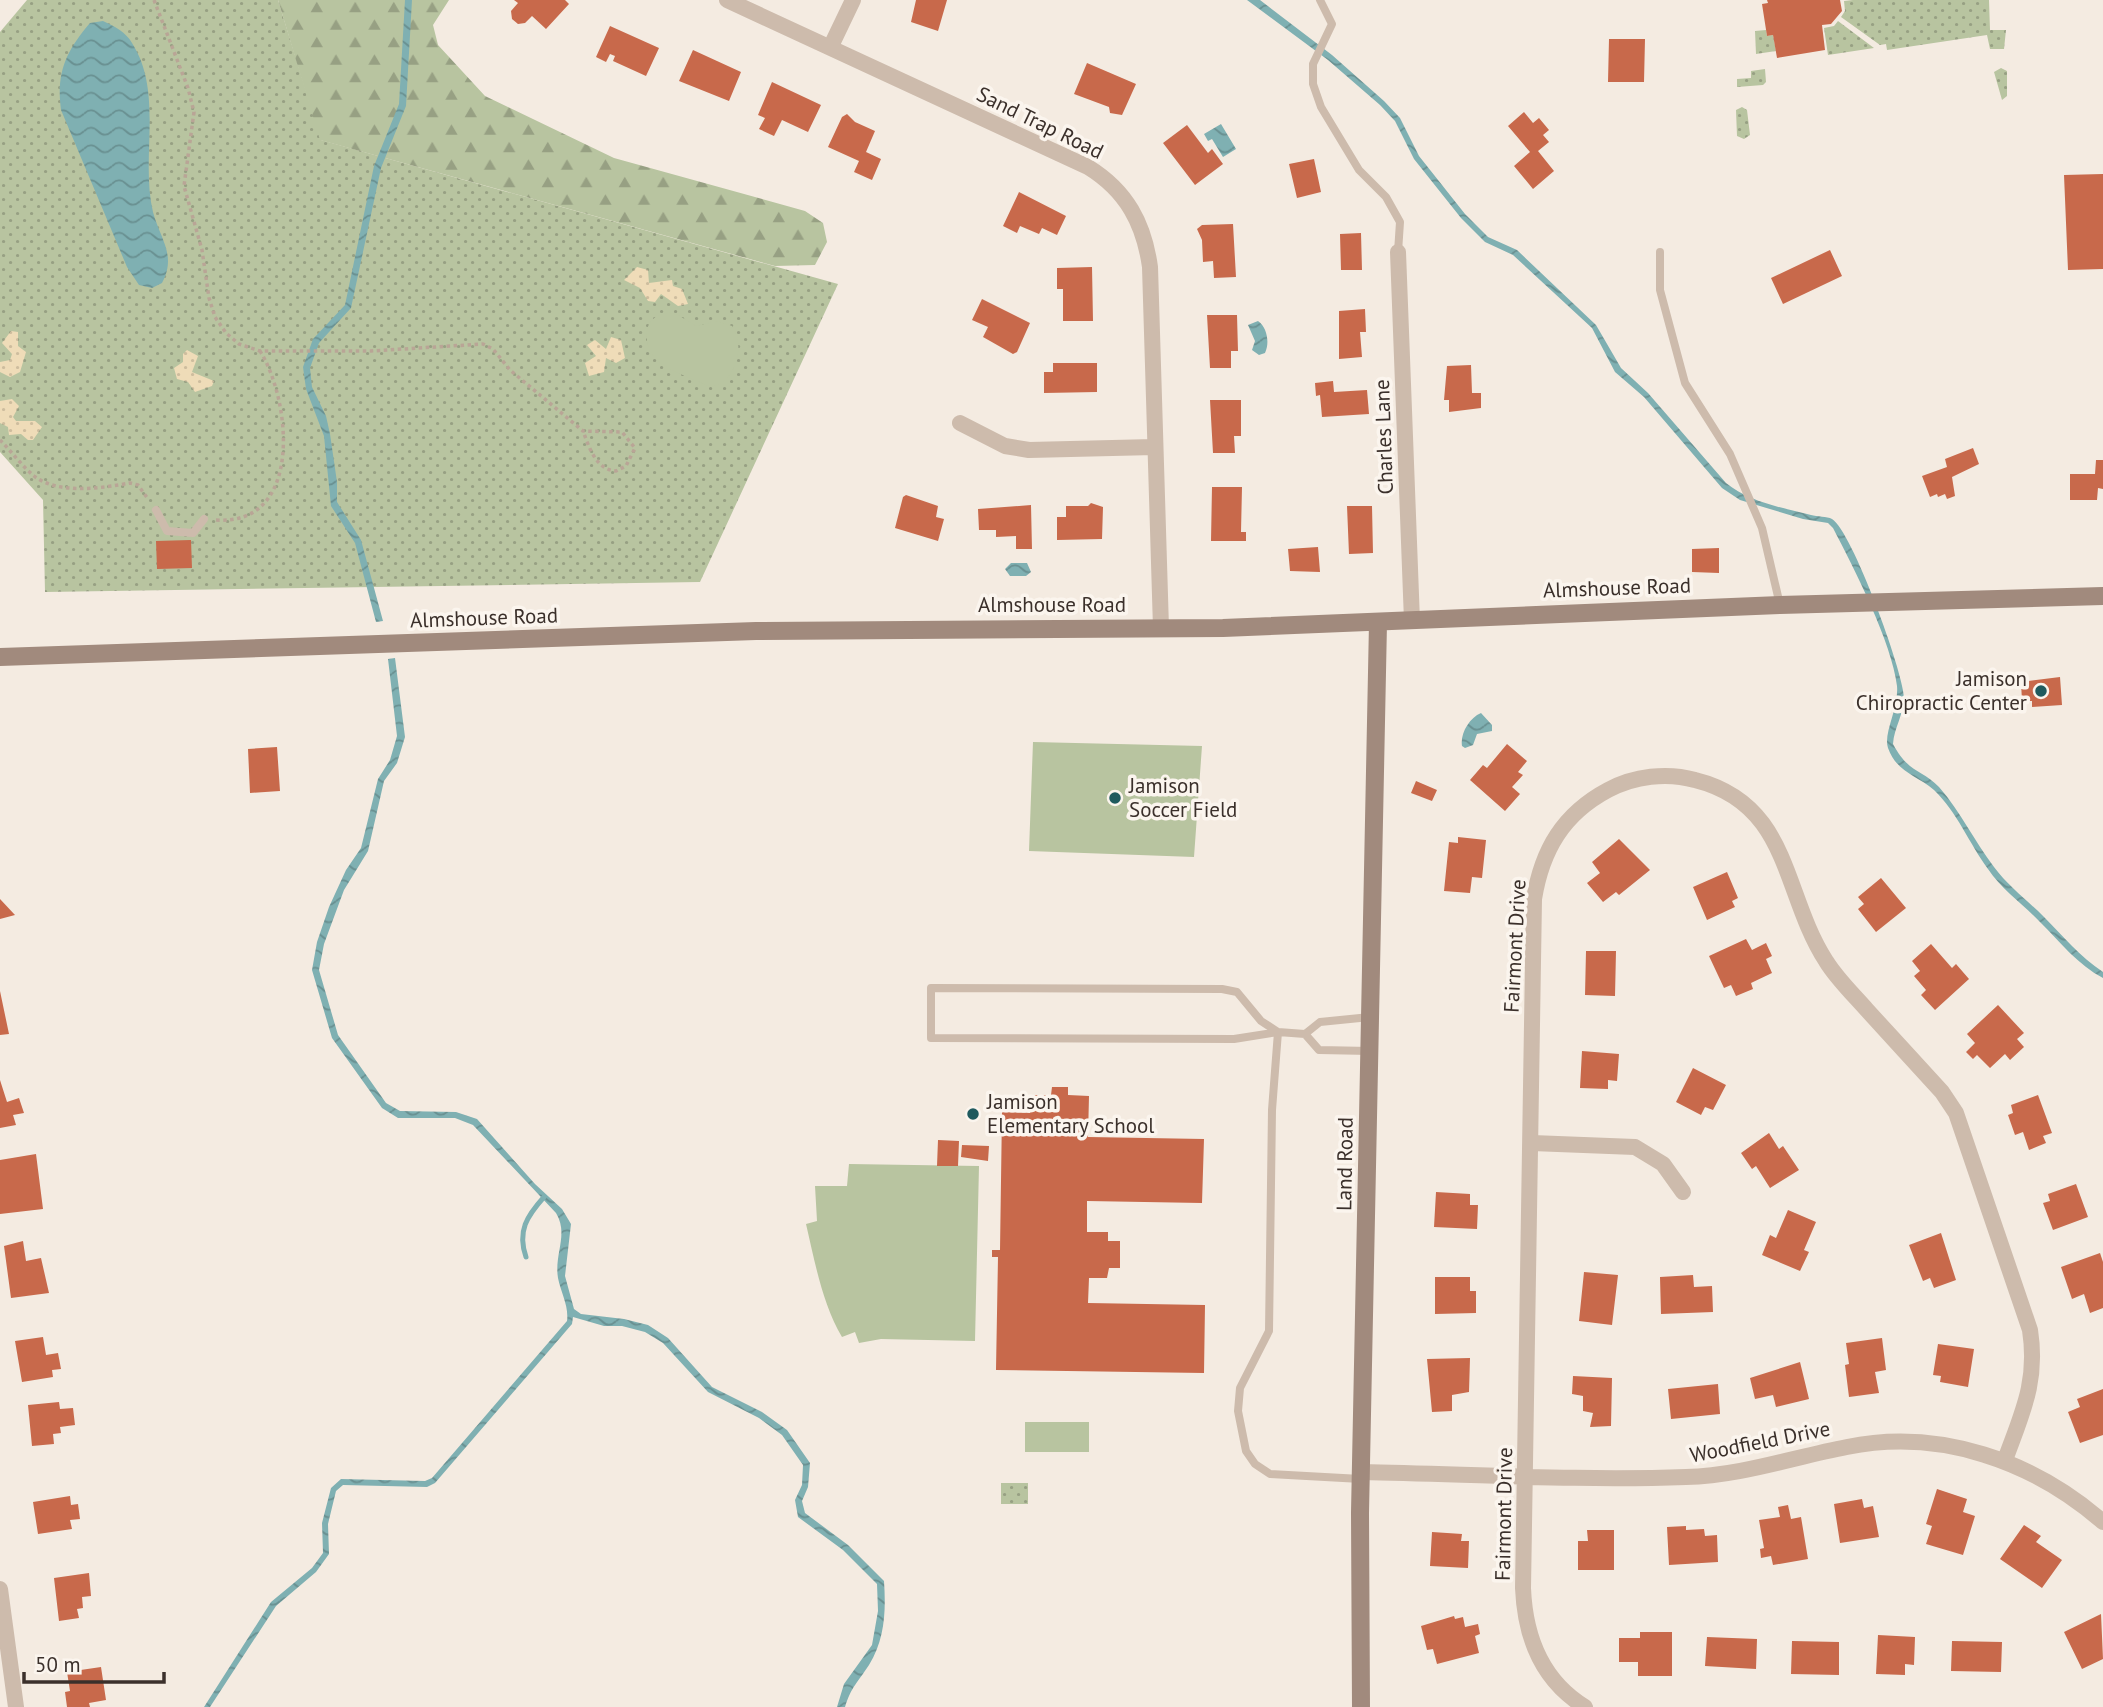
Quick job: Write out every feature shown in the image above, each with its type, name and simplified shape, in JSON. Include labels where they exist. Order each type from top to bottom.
[{"type":"main road","name":"Almshouse Road","points":[[0,657],[783,631],[1378,623],[1780,604],[1886,604],[2103,596]]},
{"type":"main road","name":"Land Road","points":[[1361,1707],[1361,1476],[1378,623]]},
{"type":"street","name":"Sand Trap Road","points":[[727,0],[1088,167],[1117,190],[1132,210],[1146,243],[1150,267],[1161,628]]},
{"type":"street","points":[[831,46],[853,0]]},
{"type":"street","name":"Charles Lane","points":[[1398,252],[1412,621]]},
{"type":"street","points":[[961,423],[996,443],[1029,450],[1154,447]]},
{"type":"street","name":"Fairmont Drive","points":[[1585,1707],[1554,1682],[1539,1660],[1529,1637],[1523,1588],[1534,899],[1538,872],[1555,834],[1570,815],[1589,800],[1632,780],[1660,775],[1682,776],[1722,789],[1757,815],[1770,831],[1827,964],[1942,1092],[1956,1113],[2030,1330],[2034,1355],[2030,1392],[2005,1460]]},
{"type":"street","points":[[1532,1143],[1635,1147],[1663,1164],[1683,1192]]},
{"type":"street","name":"Woodfield Drive","points":[[1361,1476],[1709,1475],[1851,1446],[1883,1442],[1942,1445],[2005,1460],[2062,1489],[2103,1522]]},
{"type":"street","points":[[0,1589],[16,1707]]},
{"type":"lane","points":[[1320,0],[1332,24],[1313,64],[1313,84],[1321,107],[1359,170],[1386,197],[1400,222],[1398,252]]},
{"type":"lane","points":[[1660,252],[1660,290],[1685,383],[1730,454],[1762,528],[1780,604]]},
{"type":"lane","points":[[156,510],[167,531],[176,535],[192,533],[204,519]]},
{"type":"lane","points":[[1278,1032],[1261,1021],[1237,992],[1222,989],[930,988],[931,1038],[1234,1039],[1278,1032],[1305,1034],[1320,1022],[1370,1017]]},
{"type":"lane","points":[[1278,1032],[1272,1110],[1269,1331],[1240,1388],[1238,1411],[1246,1451],[1255,1464],[1270,1474],[1361,1476]]},
{"type":"lane","points":[[1305,1034],[1319,1050],[1370,1051]]},
{"type":"path","points":[[154,0],[188,88],[194,111],[184,186],[202,250],[209,298],[215,317],[226,333],[239,344],[260,351],[323,352],[482,344],[493,349],[510,370],[583,431],[589,447],[607,471],[616,471],[632,458],[635,448],[622,432],[583,431]]},
{"type":"path","points":[[204,519],[230,521],[250,515],[275,487],[283,467],[284,443],[278,392],[270,367],[260,351]]},
{"type":"path","points":[[0,440],[35,477],[46,482],[82,488],[130,483],[138,485],[156,510]]},
{"type":"green space","points":[[27,0],[278,0],[321,140],[838,284],[700,582],[45,592],[43,500],[0,452],[0,32]]},
{"type":"green space","points":[[278,0],[449,0],[433,25],[438,45],[485,96],[614,158],[805,211],[823,223],[827,242],[815,265],[775,266],[320,140]]},
{"type":"green space","points":[[1989,0],[1990,30],[2006,30],[2004,49],[1990,49],[1987,35],[1887,50],[1886,44],[1880,45],[1841,17],[1845,11],[1844,1]]},
{"type":"green space","points":[[1838,21],[1874,48],[1828,55],[1824,28],[1834,26]]},
{"type":"green space","points":[[1766,30],[1767,36],[1773,35],[1776,51],[1756,54],[1755,31]]},
{"type":"green space","points":[[2001,68],[2007,71],[2007,96],[2002,100],[1994,72]]},
{"type":"green space","points":[[1765,69],[1766,82],[1763,85],[1737,87],[1737,79],[1751,78],[1751,71]]},
{"type":"green space","points":[[1742,107],[1747,110],[1750,135],[1744,139],[1737,136],[1736,110]]},
{"type":"green space","points":[[666,312],[678,315],[696,326],[717,321],[732,326],[738,343],[738,353],[726,379],[710,387],[659,362],[647,343],[647,331],[653,319]]},
{"type":"green space","name":"Jamison Soccer Field","points":[[1033,742],[1202,746],[1194,857],[1029,851]]},
{"type":"green space","points":[[849,1164],[979,1166],[975,1341],[881,1339],[859,1343],[855,1332],[842,1337],[824,1296],[806,1224],[817,1221],[815,1186],[847,1186]]},
{"type":"green space","points":[[1025,1422],[1089,1422],[1089,1452],[1025,1452]]},
{"type":"green space","points":[[1001,1483],[1028,1483],[1028,1504],[1001,1504]]},
{"type":"sand","points":[[637,267],[648,270],[649,283],[672,280],[673,286],[682,289],[688,304],[678,306],[661,294],[655,302],[648,301],[640,288],[624,280]]},
{"type":"sand","points":[[11,331],[18,332],[18,346],[26,352],[20,372],[10,377],[0,372],[0,362],[10,360],[12,354],[2,343]]},
{"type":"sand","points":[[611,337],[621,340],[625,358],[616,363],[606,358],[604,372],[589,376],[585,363],[596,356],[587,345],[595,340],[606,349]]},
{"type":"sand","points":[[187,350],[198,356],[192,372],[214,381],[212,386],[195,392],[188,382],[177,379],[174,368],[183,362],[183,354]]},
{"type":"sand","points":[[12,399],[19,406],[13,417],[16,421],[35,421],[42,427],[33,440],[28,440],[21,434],[9,435],[8,427],[0,423],[0,401]]},
{"type":"water","points":[[405,0],[412,0],[406,106],[381,168],[351,308],[319,343],[310,368],[312,387],[326,416],[330,434],[337,502],[361,540],[383,621],[376,622],[355,543],[331,506],[324,436],[306,389],[303,367],[313,339],[345,305],[374,166],[399,104]]},
{"type":"water","points":[[1247,0],[1260,0],[1332,55],[1384,101],[1400,118],[1419,156],[1465,214],[1488,237],[1517,250],[1596,325],[1621,368],[1648,393],[1726,483],[1735,490],[1767,504],[1830,518],[1841,529],[1875,603],[1901,682],[1904,703],[1893,744],[1910,766],[1939,787],[2005,880],[2079,953],[2103,972],[2103,978],[2077,960],[2000,884],[1942,799],[1928,785],[1902,768],[1892,756],[1887,742],[1897,694],[1894,669],[1871,606],[1833,528],[1828,523],[1803,519],[1740,500],[1722,488],[1644,397],[1615,372],[1592,328],[1513,255],[1485,242],[1461,218],[1414,159],[1395,121],[1380,105],[1328,60]]},
{"type":"water","points":[[103,21],[129,39],[142,62],[147,83],[150,191],[153,212],[168,255],[162,283],[152,288],[139,285],[127,267],[61,110],[60,85],[69,53],[90,23]]},
{"type":"water","points":[[1221,124],[1236,149],[1223,157],[1212,139],[1208,141],[1204,134]]},
{"type":"water","points":[[1258,321],[1264,327],[1267,340],[1265,353],[1259,355],[1252,350],[1255,341],[1248,325]]},
{"type":"water","points":[[1011,563],[1027,563],[1031,572],[1026,576],[1010,576],[1005,569]]},
{"type":"water","points":[[395,658],[405,737],[397,763],[384,781],[368,851],[344,890],[324,944],[319,970],[338,1035],[386,1103],[400,1111],[456,1112],[477,1119],[535,1184],[562,1209],[571,1224],[565,1276],[574,1309],[581,1314],[648,1325],[668,1338],[712,1387],[762,1412],[787,1430],[810,1463],[808,1487],[802,1501],[805,1513],[848,1545],[884,1581],[884,1614],[878,1645],[869,1665],[852,1689],[845,1707],[837,1707],[844,1684],[872,1645],[878,1611],[877,1584],[843,1550],[798,1517],[795,1500],[802,1485],[803,1465],[782,1435],[759,1418],[708,1392],[663,1343],[645,1332],[622,1326],[604,1326],[573,1317],[572,1324],[435,1483],[427,1487],[343,1485],[336,1491],[328,1524],[329,1554],[316,1572],[276,1606],[210,1707],[204,1707],[271,1602],[312,1568],[323,1553],[322,1523],[331,1488],[341,1479],[425,1481],[432,1478],[567,1321],[557,1269],[561,1229],[556,1213],[473,1125],[455,1118],[398,1118],[382,1108],[332,1038],[312,970],[317,942],[329,907],[346,870],[361,848],[378,779],[390,760],[397,736],[388,659]]},
{"type":"water","points":[[1481,713],[1492,725],[1492,731],[1477,734],[1473,745],[1465,748],[1462,746],[1464,732],[1469,722]]},
{"type":"building","points":[[514,0],[565,0],[569,4],[546,29],[532,16],[525,23],[518,24],[512,19],[511,11],[518,3]]},
{"type":"building","points":[[916,0],[947,0],[938,31],[911,22]]},
{"type":"building","points":[[1767,0],[1840,0],[1842,11],[1831,24],[1822,25],[1825,50],[1777,58],[1773,35],[1767,36],[1762,4],[1768,3]]},
{"type":"building","points":[[610,26],[659,48],[646,76],[613,61],[615,56],[610,54],[606,62],[596,57]]},
{"type":"building","points":[[1609,39],[1645,39],[1644,82],[1608,82]]},
{"type":"building","points":[[693,50],[741,72],[729,101],[679,81]]},
{"type":"building","points":[[1087,63],[1136,84],[1122,115],[1110,113],[1109,107],[1074,94]]},
{"type":"building","points":[[772,82],[821,105],[808,132],[782,120],[774,136],[759,129],[765,118],[758,115]]},
{"type":"building","points":[[1524,112],[1533,123],[1539,118],[1549,130],[1543,135],[1549,142],[1538,151],[1554,171],[1533,189],[1514,166],[1530,152],[1508,126]]},
{"type":"building","points":[[847,114],[855,122],[875,131],[866,152],[881,159],[872,180],[854,172],[859,161],[828,147],[842,117]]},
{"type":"building","points":[[1187,125],[1208,153],[1212,149],[1223,164],[1195,185],[1163,143]]},
{"type":"building","points":[[1314,159],[1321,192],[1297,198],[1289,164]]},
{"type":"building","points":[[2103,174],[2103,269],[2068,270],[2064,175]]},
{"type":"building","points":[[1019,192],[1066,216],[1057,235],[1042,228],[1039,234],[1020,226],[1017,233],[1003,226]]},
{"type":"building","points":[[1233,224],[1236,277],[1214,278],[1213,261],[1203,262],[1202,240],[1197,229],[1202,225]]},
{"type":"building","points":[[1361,233],[1362,270],[1341,270],[1340,234]]},
{"type":"building","points":[[1830,250],[1842,276],[1783,304],[1771,278]]},
{"type":"building","points":[[1092,267],[1093,321],[1063,321],[1063,289],[1057,289],[1057,268]]},
{"type":"building","points":[[982,299],[1030,323],[1017,352],[1013,354],[983,337],[988,327],[972,320]]},
{"type":"building","points":[[1365,309],[1366,332],[1360,332],[1362,357],[1339,359],[1339,311]]},
{"type":"building","points":[[1207,315],[1237,315],[1238,351],[1231,351],[1231,368],[1210,368]]},
{"type":"building","points":[[1053,363],[1097,363],[1097,392],[1044,393],[1044,372],[1053,372]]},
{"type":"building","points":[[1471,365],[1472,393],[1481,393],[1481,408],[1449,412],[1449,400],[1444,400],[1447,366]]},
{"type":"building","points":[[1333,381],[1334,392],[1367,390],[1369,414],[1322,417],[1320,395],[1316,396],[1315,383]]},
{"type":"building","points":[[1210,400],[1241,400],[1241,436],[1234,436],[1235,453],[1213,453]]},
{"type":"building","points":[[1973,448],[1979,464],[1952,477],[1955,496],[1947,499],[1945,494],[1938,497],[1937,494],[1930,497],[1922,476],[1947,467],[1945,459]]},
{"type":"building","points":[[2096,460],[2103,460],[2103,489],[2098,488],[2097,500],[2070,500],[2070,474],[2095,474]]},
{"type":"building","points":[[1212,487],[1242,487],[1241,532],[1246,532],[1246,541],[1211,541]]},
{"type":"building","points":[[906,495],[938,506],[936,517],[944,519],[938,541],[895,528],[903,497]]},
{"type":"building","points":[[1091,503],[1103,507],[1102,539],[1057,540],[1057,517],[1066,517],[1066,506],[1088,506]]},
{"type":"building","points":[[1031,505],[1032,549],[1016,549],[1016,536],[996,537],[996,530],[979,530],[978,509]]},
{"type":"building","points":[[1347,506],[1372,506],[1373,553],[1349,554]]},
{"type":"building","points":[[191,540],[192,568],[157,569],[156,541]]},
{"type":"building","points":[[1318,547],[1320,572],[1290,571],[1288,549]]},
{"type":"building","points":[[1719,548],[1719,573],[1692,572],[1692,549]]},
{"type":"building","name":"Jamison Chiropractic Center","points":[[2060,677],[2062,705],[2032,707],[2032,701],[2022,701],[2021,682]]},
{"type":"building","points":[[1507,744],[1527,761],[1518,772],[1523,775],[1512,787],[1520,794],[1505,811],[1470,780],[1483,765],[1487,768]]},
{"type":"building","points":[[277,747],[280,791],[250,793],[248,749]]},
{"type":"building","points":[[1416,781],[1437,790],[1432,801],[1411,793]]},
{"type":"building","points":[[1458,837],[1486,840],[1482,878],[1472,877],[1470,893],[1444,891],[1449,842],[1458,843]]},
{"type":"building","points":[[1619,839],[1650,870],[1619,895],[1616,892],[1603,902],[1587,883],[1600,873],[1592,862]]},
{"type":"building","points":[[1727,872],[1738,898],[1732,901],[1735,907],[1707,920],[1693,887]]},
{"type":"building","points":[[1881,878],[1906,908],[1876,932],[1858,909],[1864,904],[1858,897]]},
{"type":"building","points":[[0,899],[15,915],[0,919]]},
{"type":"building","points":[[1746,939],[1752,950],[1766,943],[1772,956],[1766,959],[1772,973],[1751,983],[1753,989],[1736,996],[1731,985],[1724,988],[1709,956]]},
{"type":"building","points":[[1931,944],[1952,968],[1956,964],[1969,979],[1935,1010],[1921,995],[1926,990],[1914,976],[1920,971],[1912,961]]},
{"type":"building","points":[[1586,951],[1616,951],[1615,996],[1585,995]]},
{"type":"building","points":[[0,991],[9,1034],[0,1035]]},
{"type":"building","points":[[1998,1005],[2024,1033],[2017,1039],[2024,1047],[2010,1060],[2005,1054],[1990,1068],[1977,1055],[1973,1059],[1966,1052],[1975,1043],[1967,1034]]},
{"type":"building","points":[[1582,1051],[1619,1054],[1617,1081],[1608,1080],[1608,1089],[1580,1088]]},
{"type":"building","points":[[1693,1068],[1726,1085],[1713,1110],[1705,1107],[1701,1115],[1676,1102]]},
{"type":"building","points":[[0,1080],[7,1102],[19,1098],[24,1113],[13,1115],[16,1125],[0,1128]]},
{"type":"building","name":"Jamison Elementary School","points":[[1052,1087],[1068,1087],[1068,1095],[1089,1096],[1088,1137],[1204,1139],[1202,1203],[1087,1201],[1087,1232],[1108,1232],[1108,1241],[1120,1241],[1120,1268],[1109,1268],[1107,1278],[1089,1278],[1088,1303],[1205,1305],[1204,1373],[996,1370],[998,1257],[992,1257],[992,1250],[1000,1250],[1002,1112],[1030,1113],[1030,1095],[1051,1095]]},
{"type":"building","points":[[2038,1095],[2052,1133],[2043,1136],[2046,1143],[2029,1150],[2023,1132],[2015,1135],[2008,1115],[2013,1113],[2011,1105]]},
{"type":"building","points":[[1769,1133],[1779,1149],[1783,1146],[1799,1170],[1770,1188],[1756,1166],[1752,1169],[1741,1153]]},
{"type":"building","points":[[938,1140],[959,1141],[958,1166],[937,1166]]},
{"type":"building","points":[[962,1145],[989,1146],[988,1161],[961,1157]]},
{"type":"building","points":[[36,1154],[43,1209],[0,1214],[0,1160]]},
{"type":"building","points":[[2076,1184],[2088,1217],[2053,1230],[2043,1203],[2050,1201],[2048,1194]]},
{"type":"building","points":[[1436,1192],[1470,1194],[1470,1205],[1478,1205],[1477,1229],[1434,1227]]},
{"type":"building","points":[[1788,1210],[1816,1222],[1804,1250],[1809,1252],[1800,1271],[1762,1255],[1770,1235],[1776,1238]]},
{"type":"building","points":[[1941,1233],[1956,1280],[1934,1288],[1930,1278],[1923,1281],[1909,1245]]},
{"type":"building","points":[[23,1241],[26,1261],[41,1258],[49,1293],[11,1298],[4,1246]]},
{"type":"building","points":[[2100,1253],[2103,1262],[2103,1308],[2090,1313],[2084,1294],[2072,1299],[2061,1267]]},
{"type":"building","points":[[1584,1272],[1618,1275],[1612,1325],[1579,1321]]},
{"type":"building","points":[[1693,1275],[1694,1287],[1712,1286],[1713,1312],[1661,1314],[1660,1277]]},
{"type":"building","points":[[1435,1277],[1470,1277],[1470,1291],[1476,1291],[1476,1313],[1435,1314]]},
{"type":"building","points":[[43,1337],[46,1355],[58,1353],[61,1369],[52,1370],[53,1377],[22,1382],[15,1341]]},
{"type":"building","points":[[1882,1338],[1886,1370],[1875,1372],[1879,1393],[1849,1397],[1845,1365],[1849,1364],[1846,1343]]},
{"type":"building","points":[[1938,1344],[1974,1349],[1968,1387],[1940,1382],[1941,1376],[1933,1375]]},
{"type":"building","points":[[1470,1358],[1469,1392],[1452,1395],[1452,1411],[1432,1412],[1427,1359]]},
{"type":"building","points":[[1800,1362],[1809,1399],[1776,1407],[1773,1395],[1755,1399],[1750,1378]]},
{"type":"building","points":[[1573,1376],[1612,1378],[1611,1426],[1590,1427],[1593,1413],[1583,1411],[1583,1396],[1572,1394]]},
{"type":"building","points":[[1718,1384],[1720,1414],[1671,1419],[1668,1389]]},
{"type":"building","points":[[2103,1389],[2103,1435],[2080,1443],[2068,1412],[2080,1407],[2077,1399]]},
{"type":"building","points":[[59,1402],[60,1409],[73,1408],[75,1425],[60,1427],[61,1433],[53,1434],[54,1444],[32,1446],[28,1405]]},
{"type":"building","points":[[1937,1489],[1967,1499],[1963,1512],[1975,1516],[1963,1555],[1926,1544],[1932,1526],[1926,1524]]},
{"type":"building","points":[[70,1496],[71,1505],[78,1504],[80,1519],[70,1520],[72,1529],[38,1534],[33,1502]]},
{"type":"building","points":[[1862,1499],[1864,1508],[1873,1506],[1879,1537],[1840,1543],[1834,1504]]},
{"type":"building","points":[[1788,1505],[1791,1519],[1801,1517],[1808,1559],[1773,1565],[1771,1556],[1761,1558],[1760,1549],[1764,1548],[1759,1520],[1780,1517],[1778,1507]]},
{"type":"building","points":[[2024,1525],[2041,1536],[2036,1542],[2062,1560],[2042,1588],[2000,1559]]},
{"type":"building","points":[[1686,1526],[1686,1530],[1704,1529],[1705,1536],[1717,1535],[1718,1562],[1669,1565],[1667,1527]]},
{"type":"building","points":[[1587,1530],[1614,1530],[1614,1570],[1578,1570],[1578,1541],[1588,1541]]},
{"type":"building","points":[[1432,1532],[1462,1534],[1461,1541],[1469,1541],[1468,1568],[1430,1566]]},
{"type":"building","points":[[89,1573],[91,1596],[82,1597],[83,1608],[77,1609],[79,1618],[59,1621],[54,1578]]},
{"type":"building","points":[[2101,1614],[2103,1659],[2082,1669],[2064,1632]]},
{"type":"building","points":[[1454,1616],[1455,1619],[1463,1617],[1465,1627],[1478,1624],[1480,1634],[1475,1636],[1479,1653],[1437,1664],[1433,1649],[1427,1650],[1421,1626]]},
{"type":"building","points":[[1640,1632],[1672,1632],[1672,1676],[1638,1676],[1638,1662],[1619,1662],[1619,1638],[1640,1638]]},
{"type":"building","points":[[1878,1635],[1915,1637],[1914,1665],[1905,1664],[1905,1675],[1876,1674]]},
{"type":"building","points":[[1707,1637],[1757,1639],[1756,1669],[1705,1666]]},
{"type":"building","points":[[1792,1641],[1839,1642],[1839,1675],[1791,1674]]},
{"type":"building","points":[[1952,1641],[2002,1642],[2001,1672],[1951,1671]]},
{"type":"building","points":[[101,1667],[106,1700],[89,1703],[90,1707],[67,1707],[65,1692],[70,1691],[67,1672]]},
{"type":"waterway","points":[[526,1257],[523,1248],[525,1224],[544,1197]]},
{"type":"place","name":"Jamison Chiropractic Center","points":[[2041,691]]},
{"type":"place","name":"Jamison Soccer Field","points":[[1115,798]]},
{"type":"place","name":"Jamison Elementary School","points":[[973,1114]]}]
